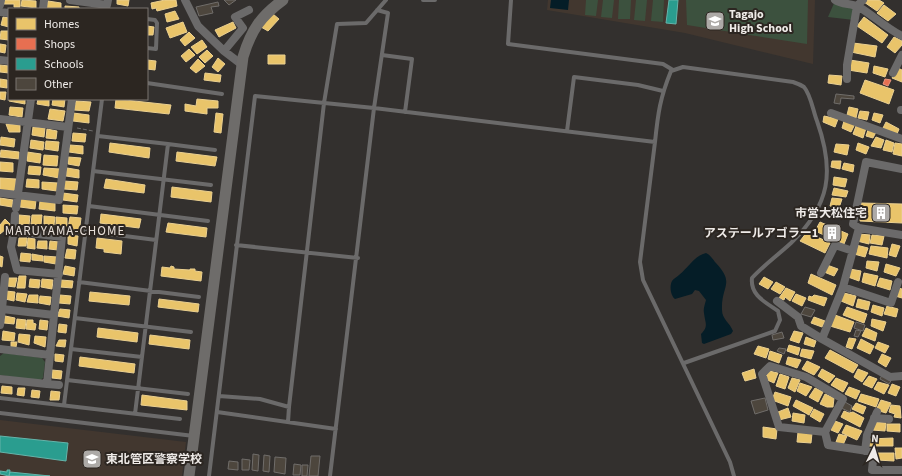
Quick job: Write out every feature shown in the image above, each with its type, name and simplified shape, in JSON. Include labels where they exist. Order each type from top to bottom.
[{"type":"street","points":[[0,5],[1,0]]},
{"type":"street","points":[[70,0],[85,4],[107,5],[108,0]]},
{"type":"street","points":[[185,0],[198,26],[224,51],[241,64]]},
{"type":"street","points":[[189,476],[241,64],[253,29],[263,17],[283,0]]},
{"type":"street","points":[[835,0],[841,4],[860,3],[902,36]]},
{"type":"street","points":[[847,79],[847,65],[860,3]]},
{"type":"street","points":[[224,51],[243,28],[235,17],[249,10]]},
{"type":"street","points":[[893,73],[902,55]]},
{"type":"street","points":[[30,100],[12,247],[17,270],[58,274]]},
{"type":"street","points":[[0,193],[59,200],[72,100]]},
{"type":"street","points":[[831,113],[902,139]]},
{"type":"street","points":[[0,119],[68,127]]},
{"type":"street","points":[[902,169],[866,162],[853,224],[858,228],[902,235]]},
{"type":"street","points":[[822,339],[843,287],[858,228]]},
{"type":"street","points":[[14,231],[62,237],[47,384]]},
{"type":"street","points":[[821,273],[836,245],[853,251]]},
{"type":"street","points":[[0,326],[6,277]]},
{"type":"street","points":[[843,287],[891,303],[898,282]]},
{"type":"street","points":[[777,301],[798,317],[801,326],[822,339],[890,376],[902,376]]},
{"type":"street","points":[[2,309],[54,315]]},
{"type":"street","points":[[0,349],[50,355]]},
{"type":"street","points":[[825,432],[779,427],[762,374],[770,366],[806,377],[843,399],[825,432],[828,445],[874,452],[872,470],[902,470]]},
{"type":"street","points":[[0,379],[59,385]]},
{"type":"street","points":[[865,451],[867,435],[875,415],[889,419]]},
{"type":"lane","points":[[288,422],[288,407],[324,103],[337,24],[366,24],[386,0]]},
{"type":"lane","points":[[423,0],[435,0]]},
{"type":"lane","points":[[511,0],[508,44],[663,64],[673,70]]},
{"type":"lane","points":[[330,476],[358,258],[374,108],[388,13],[377,10]]},
{"type":"lane","points":[[148,19],[155,20],[157,23],[156,49],[148,48]]},
{"type":"lane","points":[[382,55],[412,59],[405,112]]},
{"type":"lane","points":[[684,363],[775,331],[780,320],[778,311],[754,292],[751,285],[752,278],[790,244],[810,222],[820,205],[827,182],[827,160],[820,131],[808,95],[803,87],[793,82],[683,67],[671,71],[659,104],[640,262],[643,280],[730,462],[734,476]]},
{"type":"lane","points":[[567,131],[574,77],[638,85],[663,92]]},
{"type":"lane","points":[[148,83],[222,94]]},
{"type":"lane","points":[[209,476],[255,96],[374,108],[655,142]]},
{"type":"lane","points":[[64,405],[102,100]]},
{"type":"lane","points":[[98,134],[215,150]]},
{"type":"lane","points":[[135,414],[168,144]]},
{"type":"lane","points":[[93,171],[211,185]]},
{"type":"lane","points":[[89,206],[208,221]]},
{"type":"lane","points":[[86,231],[156,240]]},
{"type":"lane","points":[[236,245],[358,258]]},
{"type":"lane","points":[[80,282],[199,297]]},
{"type":"lane","points":[[75,318],[191,332]]},
{"type":"lane","points":[[71,349],[142,357]]},
{"type":"lane","points":[[67,380],[188,394]]},
{"type":"lane","points":[[219,396],[260,399],[288,407]]},
{"type":"lane","points":[[0,398],[180,419]]},
{"type":"lane","points":[[217,412],[336,428]]},
{"type":"lane","points":[[0,413],[194,436]]},
{"type":"path","points":[[68,127],[98,134]]},
{"type":"shaded area","name":"Tagajo High School","points":[[548,0],[815,0],[813,64],[685,33],[547,10]]},
{"type":"shaded area","name":"東北管区警察学校","points":[[0,420],[186,442],[182,476],[0,476]]},
{"type":"green space","points":[[586,0],[598,0],[596,16],[585,15]]},
{"type":"green space","points":[[603,0],[614,0],[612,18],[601,17]]},
{"type":"green space","points":[[619,0],[631,0],[630,19],[618,19]]},
{"type":"green space","points":[[636,0],[647,0],[645,21],[634,20]]},
{"type":"green space","points":[[653,0],[664,0],[663,22],[651,21]]},
{"type":"green space","points":[[686,0],[808,0],[807,44],[687,25]]},
{"type":"green space","points":[[835,1],[857,6],[854,20],[828,17]]},
{"type":"green space","points":[[4,353],[42,358],[45,362],[43,378],[39,381],[0,375],[0,356]]},
{"type":"water","points":[[551,0],[569,0],[568,10],[550,8]]},
{"type":"water","points":[[706,253],[712,258],[725,275],[726,285],[722,302],[722,313],[733,331],[731,334],[704,344],[702,343],[701,334],[706,326],[704,310],[706,300],[699,291],[695,290],[692,294],[675,299],[672,296],[671,283],[695,259]]},
{"type":"building: Homes","points":[[4,0],[20,0],[20,7],[14,7],[14,4],[4,4]]},
{"type":"building: Homes","points":[[22,0],[36,1],[36,8],[21,6]]},
{"type":"building: Homes","points":[[117,0],[129,0],[128,6],[117,4]]},
{"type":"building: Homes","points":[[165,0],[176,0],[177,6],[157,11],[156,8],[152,9],[151,3]]},
{"type":"building: Homes","points":[[866,0],[879,0],[884,3],[877,11],[864,2]]},
{"type":"building: Homes","points":[[48,1],[61,3],[61,8],[46,8]]},
{"type":"building: Homes","points":[[884,5],[896,14],[888,21],[877,13]]},
{"type":"building: Homes","points":[[65,6],[79,7],[79,8],[65,8]]},
{"type":"building: Homes","points":[[175,11],[179,19],[167,22],[165,14]]},
{"type":"building: Homes","points":[[273,14],[279,19],[268,31],[261,27]]},
{"type":"building: Homes","points":[[3,17],[8,18],[8,27],[1,25]]},
{"type":"building: Homes","points":[[864,17],[888,35],[882,43],[857,26]]},
{"type":"building: Homes","points":[[183,22],[187,32],[170,38],[166,28]]},
{"type":"building: Homes","points":[[233,22],[236,28],[219,37],[215,30]]},
{"type":"building: Homes","points":[[148,26],[154,27],[153,35],[148,35]]},
{"type":"building: Homes","points":[[1,31],[8,31],[8,40],[0,39]]},
{"type":"building: Homes","points":[[189,32],[195,38],[185,46],[180,40]]},
{"type":"building: Homes","points":[[894,37],[902,41],[902,45],[895,53],[887,47]]},
{"type":"building: Homes","points":[[202,40],[207,47],[197,54],[191,47]]},
{"type":"building: Homes","points":[[853,43],[877,46],[875,57],[851,52]]},
{"type":"building: Homes","points":[[0,44],[6,45],[5,53],[0,52]]},
{"type":"building: Homes","points":[[189,49],[195,55],[186,62],[181,56]]},
{"type":"building: Homes","points":[[207,50],[213,56],[205,63],[199,57]]},
{"type":"building: Homes","points":[[268,55],[285,55],[285,64],[268,64]]},
{"type":"building: Homes","points":[[218,58],[225,64],[218,72],[212,67]]},
{"type":"building: Homes","points":[[198,59],[205,66],[196,73],[190,68]]},
{"type":"building: Homes","points":[[148,60],[156,61],[155,70],[148,69]]},
{"type":"building: Homes","points":[[850,60],[869,63],[867,73],[848,70]]},
{"type":"building: Homes","points":[[0,65],[8,66],[8,73],[0,72]]},
{"type":"building: Homes","points":[[874,66],[888,69],[885,77],[873,73]]},
{"type":"building: Homes","points":[[898,68],[902,70],[902,82],[892,78]]},
{"type":"building: Homes","points":[[205,73],[221,75],[220,82],[204,80]]},
{"type":"building: Homes","points":[[829,75],[842,76],[841,85],[828,83]]},
{"type":"building: Homes","points":[[0,79],[7,80],[7,88],[0,87]]},
{"type":"building: Homes","points":[[865,80],[894,90],[889,104],[860,93]]},
{"type":"building: Homes","points":[[0,92],[6,92],[5,100],[0,99]]},
{"type":"building: Homes","points":[[197,99],[218,101],[218,108],[207,108],[207,114],[185,111],[185,104],[196,106]]},
{"type":"building: Homes","points":[[25,100],[25,104],[9,101]]},
{"type":"building: Homes","points":[[38,100],[49,100],[49,106],[37,104]]},
{"type":"building: Homes","points":[[53,100],[65,100],[64,107],[52,105]]},
{"type":"building: Homes","points":[[116,100],[171,105],[169,114],[115,108]]},
{"type":"building: Homes","points":[[76,101],[91,102],[89,111],[74,110]]},
{"type":"building: Homes","points":[[10,107],[23,108],[22,117],[9,115]]},
{"type":"building: Homes","points":[[849,107],[858,109],[856,118],[847,115]]},
{"type":"building: Homes","points":[[50,109],[65,111],[63,121],[48,119]]},
{"type":"building: Homes","points":[[860,111],[869,112],[867,120],[858,118]]},
{"type":"building: Homes","points":[[73,113],[89,115],[89,123],[73,121]]},
{"type":"building: Homes","points":[[216,113],[223,114],[221,133],[214,132]]},
{"type":"building: Homes","points":[[874,113],[883,115],[880,123],[872,120]]},
{"type":"building: Homes","points":[[824,116],[838,119],[835,127],[823,122]]},
{"type":"building: Homes","points":[[844,121],[855,124],[851,132],[842,128]]},
{"type":"building: Homes","points":[[886,122],[899,129],[897,134],[883,128]]},
{"type":"building: Homes","points":[[6,124],[20,125],[20,132],[9,132]]},
{"type":"building: Homes","points":[[856,126],[866,128],[863,138],[853,134]]},
{"type":"building: Homes","points":[[33,127],[45,128],[44,137],[32,135]]},
{"type":"building: Homes","points":[[47,129],[57,131],[56,139],[46,138]]},
{"type":"building: Homes","points":[[868,130],[876,132],[873,138],[866,136]]},
{"type":"building: Homes","points":[[73,133],[86,134],[85,142],[72,141]]},
{"type":"building: Homes","points":[[1,137],[15,139],[14,147],[0,145]]},
{"type":"building: Homes","points":[[876,137],[884,140],[881,148],[871,146]]},
{"type":"building: Homes","points":[[31,140],[44,142],[43,150],[30,148]]},
{"type":"building: Homes","points":[[886,140],[894,143],[892,152],[883,150]]},
{"type":"building: Homes","points":[[46,141],[59,142],[58,151],[45,149]]},
{"type":"building: Homes","points":[[110,143],[150,148],[149,158],[109,152]]},
{"type":"building: Homes","points":[[858,143],[869,147],[866,154],[856,150]]},
{"type":"building: Homes","points":[[895,143],[902,144],[902,156],[893,154]]},
{"type":"building: Homes","points":[[836,144],[849,145],[847,155],[834,152]]},
{"type":"building: Homes","points":[[70,145],[83,146],[83,154],[69,152]]},
{"type":"building: Homes","points":[[1,150],[19,152],[19,159],[0,157]]},
{"type":"building: Homes","points":[[27,152],[41,154],[40,163],[27,161]]},
{"type":"building: Homes","points":[[177,152],[217,157],[215,166],[176,161]]},
{"type":"building: Homes","points":[[44,155],[58,156],[57,166],[43,165]]},
{"type":"building: Homes","points":[[68,157],[81,158],[79,166],[68,164]]},
{"type":"building: Homes","points":[[832,161],[841,161],[840,169],[831,167]]},
{"type":"building: Homes","points":[[0,162],[13,163],[13,172],[0,171]]},
{"type":"building: Homes","points":[[844,163],[854,165],[853,172],[842,169]]},
{"type":"building: Homes","points":[[29,166],[41,167],[40,175],[28,174]]},
{"type":"building: Homes","points":[[44,168],[60,169],[59,178],[43,175]]},
{"type":"building: Homes","points":[[67,168],[79,170],[79,178],[66,176]]},
{"type":"building: Homes","points":[[834,177],[847,179],[845,187],[833,185]]},
{"type":"building: Homes","points":[[0,178],[16,179],[15,191],[0,190]]},
{"type":"building: Homes","points":[[27,179],[39,180],[39,188],[26,187]]},
{"type":"building: Homes","points":[[106,179],[145,185],[144,193],[104,188]]},
{"type":"building: Homes","points":[[64,181],[78,182],[77,190],[64,189]]},
{"type":"building: Homes","points":[[42,182],[58,183],[57,191],[42,189]]},
{"type":"building: Homes","points":[[172,187],[212,192],[211,202],[171,197]]},
{"type":"building: Homes","points":[[834,188],[848,191],[846,197],[832,195]]},
{"type":"building: Homes","points":[[63,193],[78,195],[77,202],[63,200]]},
{"type":"building: Homes","points":[[0,198],[13,200],[12,207],[0,205]]},
{"type":"building: Homes","points":[[21,198],[36,200],[35,209],[20,207]]},
{"type":"building: Homes","points":[[832,198],[842,199],[839,208],[830,206]]},
{"type":"building: Homes","points":[[40,201],[55,203],[55,211],[39,209]]},
{"type":"building: Homes","name":"市営大松住宅","points":[[861,203],[902,204],[902,223],[860,221]]},
{"type":"building: Homes","points":[[63,205],[78,206],[77,214],[63,213]]},
{"type":"building: Homes","points":[[101,214],[141,219],[139,228],[100,223]]},
{"type":"building: Homes","points":[[19,215],[30,216],[29,225],[19,224]]},
{"type":"building: Homes","points":[[32,215],[42,215],[41,225],[31,224]]},
{"type":"building: Homes","points":[[44,216],[55,217],[54,225],[44,224]]},
{"type":"building: Homes","points":[[56,217],[67,218],[67,226],[56,225]]},
{"type":"building: Homes","points":[[70,217],[81,218],[79,233],[72,233],[72,229],[68,228]]},
{"type":"building: Homes","points":[[5,219],[11,225],[0,234],[0,225]]},
{"type":"building: Homes","name":"アステールアゴラー1","points":[[820,222],[848,234],[844,244],[815,231]]},
{"type":"building: Homes","points":[[168,223],[207,228],[206,237],[166,232]]},
{"type":"building: Homes","points":[[807,232],[830,243],[825,253],[800,241]]},
{"type":"building: Homes","points":[[859,234],[870,235],[869,244],[857,241]]},
{"type":"building: Homes","points":[[68,235],[78,236],[77,246],[68,244]]},
{"type":"building: Homes","points":[[872,235],[884,236],[882,245],[870,243]]},
{"type":"building: Homes","points":[[19,238],[27,238],[26,246],[18,246]]},
{"type":"building: Homes","points":[[28,238],[35,239],[35,249],[27,248]]},
{"type":"building: Homes","points":[[97,238],[122,241],[121,254],[104,252],[104,249],[96,248]]},
{"type":"building: Homes","points":[[38,241],[47,241],[47,249],[37,248]]},
{"type":"building: Homes","points":[[50,241],[59,242],[58,250],[49,249]]},
{"type":"building: Homes","points":[[892,244],[900,246],[896,257],[889,255]]},
{"type":"building: Homes","points":[[856,245],[868,248],[865,257],[854,254]]},
{"type":"building: Homes","points":[[871,246],[888,248],[887,258],[869,254]]},
{"type":"building: Homes","points":[[67,249],[76,250],[75,259],[65,258]]},
{"type":"building: Homes","points":[[21,253],[31,254],[30,262],[20,261]]},
{"type":"building: Homes","points":[[32,254],[43,256],[43,261],[32,260]]},
{"type":"building: Homes","points":[[0,256],[3,257],[2,267],[0,266]]},
{"type":"building: Homes","points":[[44,256],[57,257],[56,264],[44,262]]},
{"type":"building: Homes","points":[[867,261],[879,262],[877,271],[866,268]]},
{"type":"building: Homes","points":[[886,264],[900,268],[896,276],[884,272]]},
{"type":"building: Homes","points":[[827,265],[838,269],[834,276],[824,272]]},
{"type":"building: Homes","points":[[65,266],[75,268],[74,276],[63,274]]},
{"type":"building: Homes","points":[[171,266],[174,267],[174,269],[195,269],[195,271],[202,272],[201,281],[161,276],[162,267],[170,268]]},
{"type":"building: Homes","points":[[850,269],[861,271],[859,281],[848,277]]},
{"type":"building: Homes","points":[[864,273],[878,276],[875,286],[862,282]]},
{"type":"building: Homes","points":[[811,274],[836,285],[832,295],[808,283]]},
{"type":"building: Homes","points":[[19,276],[26,276],[25,288],[17,288]]},
{"type":"building: Homes","points":[[764,277],[773,282],[768,289],[759,284]]},
{"type":"building: Homes","points":[[8,278],[17,278],[15,287],[7,286]]},
{"type":"building: Homes","points":[[880,278],[892,281],[890,290],[877,286]]},
{"type":"building: Homes","points":[[30,279],[40,280],[39,288],[29,287]]},
{"type":"building: Homes","points":[[42,279],[53,280],[52,289],[41,287]]},
{"type":"building: Homes","points":[[61,280],[73,281],[72,288],[60,287]]},
{"type":"building: Homes","points":[[776,282],[785,287],[780,294],[771,289]]},
{"type":"building: Homes","points":[[786,288],[795,292],[790,301],[785,297],[784,300],[779,298]]},
{"type":"building: Homes","points":[[899,288],[902,289],[902,298],[895,296]]},
{"type":"building: Homes","points":[[6,291],[15,292],[14,301],[5,299]]},
{"type":"building: Homes","points":[[90,292],[130,296],[129,305],[89,301]]},
{"type":"building: Homes","points":[[17,293],[27,294],[25,302],[16,300]]},
{"type":"building: Homes","points":[[844,293],[856,296],[853,306],[841,301]]},
{"type":"building: Homes","points":[[796,294],[806,298],[802,306],[792,301]]},
{"type":"building: Homes","points":[[29,295],[38,295],[38,303],[27,302]]},
{"type":"building: Homes","points":[[60,295],[71,296],[70,304],[59,303]]},
{"type":"building: Homes","points":[[814,295],[827,298],[824,306],[808,300],[809,296],[812,297]]},
{"type":"building: Homes","points":[[40,296],[51,297],[50,305],[39,303]]},
{"type":"building: Homes","points":[[159,299],[199,304],[198,312],[158,307]]},
{"type":"building: Homes","points":[[858,299],[870,302],[868,310],[856,307]]},
{"type":"building: Homes","points":[[873,305],[884,308],[882,316],[871,312]]},
{"type":"building: Homes","points":[[887,306],[898,309],[896,317],[884,314]]},
{"type":"building: Homes","points":[[847,307],[867,314],[864,323],[843,315]]},
{"type":"building: Homes","points":[[60,309],[70,310],[69,318],[57,316]]},
{"type":"building: Homes","points":[[835,315],[854,322],[850,332],[830,326]]},
{"type":"building: Homes","points":[[5,316],[15,318],[14,324],[4,323]]},
{"type":"building: Homes","points":[[814,317],[825,321],[822,327],[811,323]]},
{"type":"building: Homes","points":[[17,319],[26,320],[25,329],[16,328]]},
{"type":"building: Homes","points":[[872,319],[886,322],[883,331],[871,326]]},
{"type":"building: Homes","points":[[27,320],[33,320],[33,323],[36,324],[35,330],[26,329]]},
{"type":"building: Homes","points":[[40,320],[48,321],[47,330],[39,329]]},
{"type":"building: Homes","points":[[59,324],[67,325],[66,333],[58,332]]},
{"type":"building: Homes","points":[[98,328],[138,333],[137,342],[97,337]]},
{"type":"building: Homes","points":[[866,328],[877,333],[875,341],[862,336]]},
{"type":"building: Homes","points":[[3,331],[15,333],[14,341],[2,340]]},
{"type":"building: Homes","points":[[794,331],[803,333],[799,343],[790,340]]},
{"type":"building: Homes","points":[[19,334],[30,335],[29,345],[18,342]]},
{"type":"building: Homes","points":[[150,335],[190,340],[189,349],[149,344]]},
{"type":"building: Homes","points":[[35,336],[46,337],[45,347],[34,343]]},
{"type":"building: Homes","points":[[806,337],[816,341],[814,347],[804,344]]},
{"type":"building: Homes","points":[[849,338],[856,339],[852,349],[846,347]]},
{"type":"building: Homes","points":[[861,339],[874,346],[870,354],[857,348]]},
{"type":"building: Homes","points":[[59,340],[66,340],[65,347],[56,346]]},
{"type":"building: Homes","points":[[11,342],[17,342],[16,347],[11,347]]},
{"type":"building: Homes","points":[[878,342],[889,346],[885,353],[875,348]]},
{"type":"building: Homes","points":[[789,345],[800,348],[798,355],[787,351]]},
{"type":"building: Homes","points":[[758,346],[769,349],[766,358],[754,354]]},
{"type":"building: Homes","points":[[802,349],[814,351],[811,359],[800,356]]},
{"type":"building: Homes","points":[[830,350],[858,365],[853,373],[825,358]]},
{"type":"building: Homes","points":[[770,351],[782,355],[779,363],[768,359]]},
{"type":"building: Homes","points":[[55,354],[64,355],[63,362],[55,361]]},
{"type":"building: Homes","points":[[882,354],[891,358],[886,367],[878,362]]},
{"type":"building: Homes","points":[[80,357],[135,364],[134,373],[79,366]]},
{"type":"building: Homes","points":[[788,357],[801,360],[797,368],[786,364]]},
{"type":"building: Homes","points":[[807,361],[820,367],[814,375],[802,369]]},
{"type":"building: Homes","points":[[754,369],[756,378],[745,381],[742,373]]},
{"type":"building: Homes","points":[[822,369],[835,376],[829,383],[818,376]]},
{"type":"building: Homes","points":[[858,369],[868,373],[862,382],[854,377]]},
{"type":"building: Homes","points":[[52,370],[62,371],[61,379],[52,378]]},
{"type":"building: Homes","points":[[769,371],[778,373],[774,383],[765,379]]},
{"type":"building: Homes","points":[[780,374],[789,377],[785,389],[776,386]]},
{"type":"building: Homes","points":[[869,376],[877,379],[872,388],[863,384]]},
{"type":"building: Homes","points":[[792,378],[800,380],[795,392],[788,388]]},
{"type":"building: Homes","points":[[836,378],[848,383],[843,392],[831,385]]},
{"type":"building: Homes","points":[[878,382],[889,385],[884,394],[874,389]]},
{"type":"building: Homes","points":[[800,383],[812,387],[806,396],[797,391]]},
{"type":"building: Homes","points":[[892,384],[900,387],[896,396],[888,393]]},
{"type":"building: Homes","points":[[2,386],[12,387],[12,394],[1,393]]},
{"type":"building: Homes","points":[[849,387],[860,391],[856,399],[845,394]]},
{"type":"building: Homes","points":[[18,388],[25,388],[24,396],[17,395]]},
{"type":"building: Homes","points":[[815,388],[823,392],[818,402],[809,397]]},
{"type":"building: Homes","points":[[32,390],[40,391],[39,398],[31,397]]},
{"type":"building: Homes","points":[[51,391],[60,392],[59,400],[50,400]]},
{"type":"building: Homes","points":[[775,392],[791,397],[788,406],[772,400]]},
{"type":"building: Homes","points":[[825,394],[834,398],[833,407],[827,407],[820,404]]},
{"type":"building: Homes","points":[[861,394],[879,399],[876,407],[858,401]]},
{"type":"building: Homes","points":[[142,395],[187,401],[187,410],[141,405]]},
{"type":"building: Homes","points":[[796,400],[813,408],[809,415],[793,406]]},
{"type":"building: Homes","points":[[881,400],[891,403],[886,413],[876,410]]},
{"type":"building: Homes","points":[[856,403],[866,407],[863,414],[852,409]]},
{"type":"building: Homes","points":[[891,405],[900,406],[901,418],[894,417],[895,414],[889,412]]},
{"type":"building: Homes","points":[[788,408],[791,417],[779,420],[778,412]]},
{"type":"building: Homes","points":[[814,409],[824,414],[820,422],[810,416]]},
{"type":"building: Homes","points":[[844,411],[849,413],[853,412],[864,418],[860,427],[841,417]]},
{"type":"building: Homes","points":[[793,413],[805,415],[804,423],[792,421]]},
{"type":"building: Homes","points":[[835,421],[843,424],[838,433],[831,430]]},
{"type":"building: Homes","points":[[873,422],[886,423],[885,431],[872,430]]},
{"type":"building: Homes","points":[[887,424],[900,424],[900,432],[887,431]]},
{"type":"building: Homes","points":[[846,425],[862,431],[857,440],[842,433]]},
{"type":"building: Homes","points":[[763,427],[777,429],[776,439],[763,437]]},
{"type":"building: Homes","points":[[798,432],[812,433],[811,443],[797,442]]},
{"type":"building: Homes","points":[[839,434],[847,436],[843,445],[836,442]]},
{"type":"building: Homes","points":[[893,438],[893,446],[868,446],[869,439]]},
{"type":"building: Homes","points":[[895,448],[902,448],[902,458],[896,459]]},
{"type":"building: Homes","points":[[877,453],[894,453],[894,461],[877,460]]},
{"type":"building: Shops","points":[[885,79],[891,80],[888,86],[883,84]]},
{"type":"building: Schools","points":[[669,0],[678,0],[676,24],[666,23]]},
{"type":"building: Schools","points":[[0,436],[68,443],[66,461],[0,452]]},
{"type":"building: Schools","points":[[7,470],[10,470],[9,476],[0,474],[0,471],[7,472]]},
{"type":"building: Schools","points":[[10,472],[50,476],[9,476]]},
{"type":"building: Other","points":[[224,0],[236,0],[229,5]]},
{"type":"building: Other","points":[[218,2],[219,6],[211,7],[213,13],[199,16],[196,7]]},
{"type":"building: Other","points":[[836,94],[854,96],[854,99],[841,98],[840,104],[834,103]]},
{"type":"building: Other","points":[[805,307],[815,310],[811,317],[801,314]]},
{"type":"building: Other","points":[[856,322],[865,325],[863,331],[854,328]]},
{"type":"building: Other","points":[[856,330],[861,331],[858,337],[854,336]]},
{"type":"building: Other","points":[[782,332],[784,338],[773,340],[772,335]]},
{"type":"building: Other","points":[[779,348],[786,349],[784,354],[777,351]]},
{"type":"building: Other","points":[[882,375],[892,379],[889,384],[880,379]]},
{"type":"building: Other","points":[[765,398],[768,410],[755,414],[751,401]]},
{"type":"building: Other","points":[[845,402],[852,406],[850,412],[841,408]]},
{"type":"building: Other","points":[[253,454],[259,455],[258,471],[252,470]]},
{"type":"building: Other","points":[[264,455],[270,456],[269,472],[263,471]]},
{"type":"building: Other","points":[[311,456],[320,456],[318,476],[309,476]]},
{"type":"building: Other","points":[[275,457],[286,458],[285,474],[274,472]]},
{"type":"building: Other","points":[[242,459],[250,460],[249,470],[242,470]]},
{"type":"building: Other","points":[[229,461],[238,462],[238,470],[228,469]]},
{"type":"building: Other","points":[[294,464],[301,465],[300,475],[293,475]]},
{"type":"building: Other","points":[[302,465],[308,465],[307,476],[302,476]]},
{"type":"place","name":"Tagajo High School","points":[[715,21]]},
{"type":"place","name":"市営大松住宅","points":[[881,213]]},
{"type":"place","name":"アステールアゴラー1","points":[[832,233]]},
{"type":"place","name":"東北管区警察学校","points":[[92,459]]},
{"type":"district","name":"MARUYAMA-CHOME","points":[[65,230]]}]
